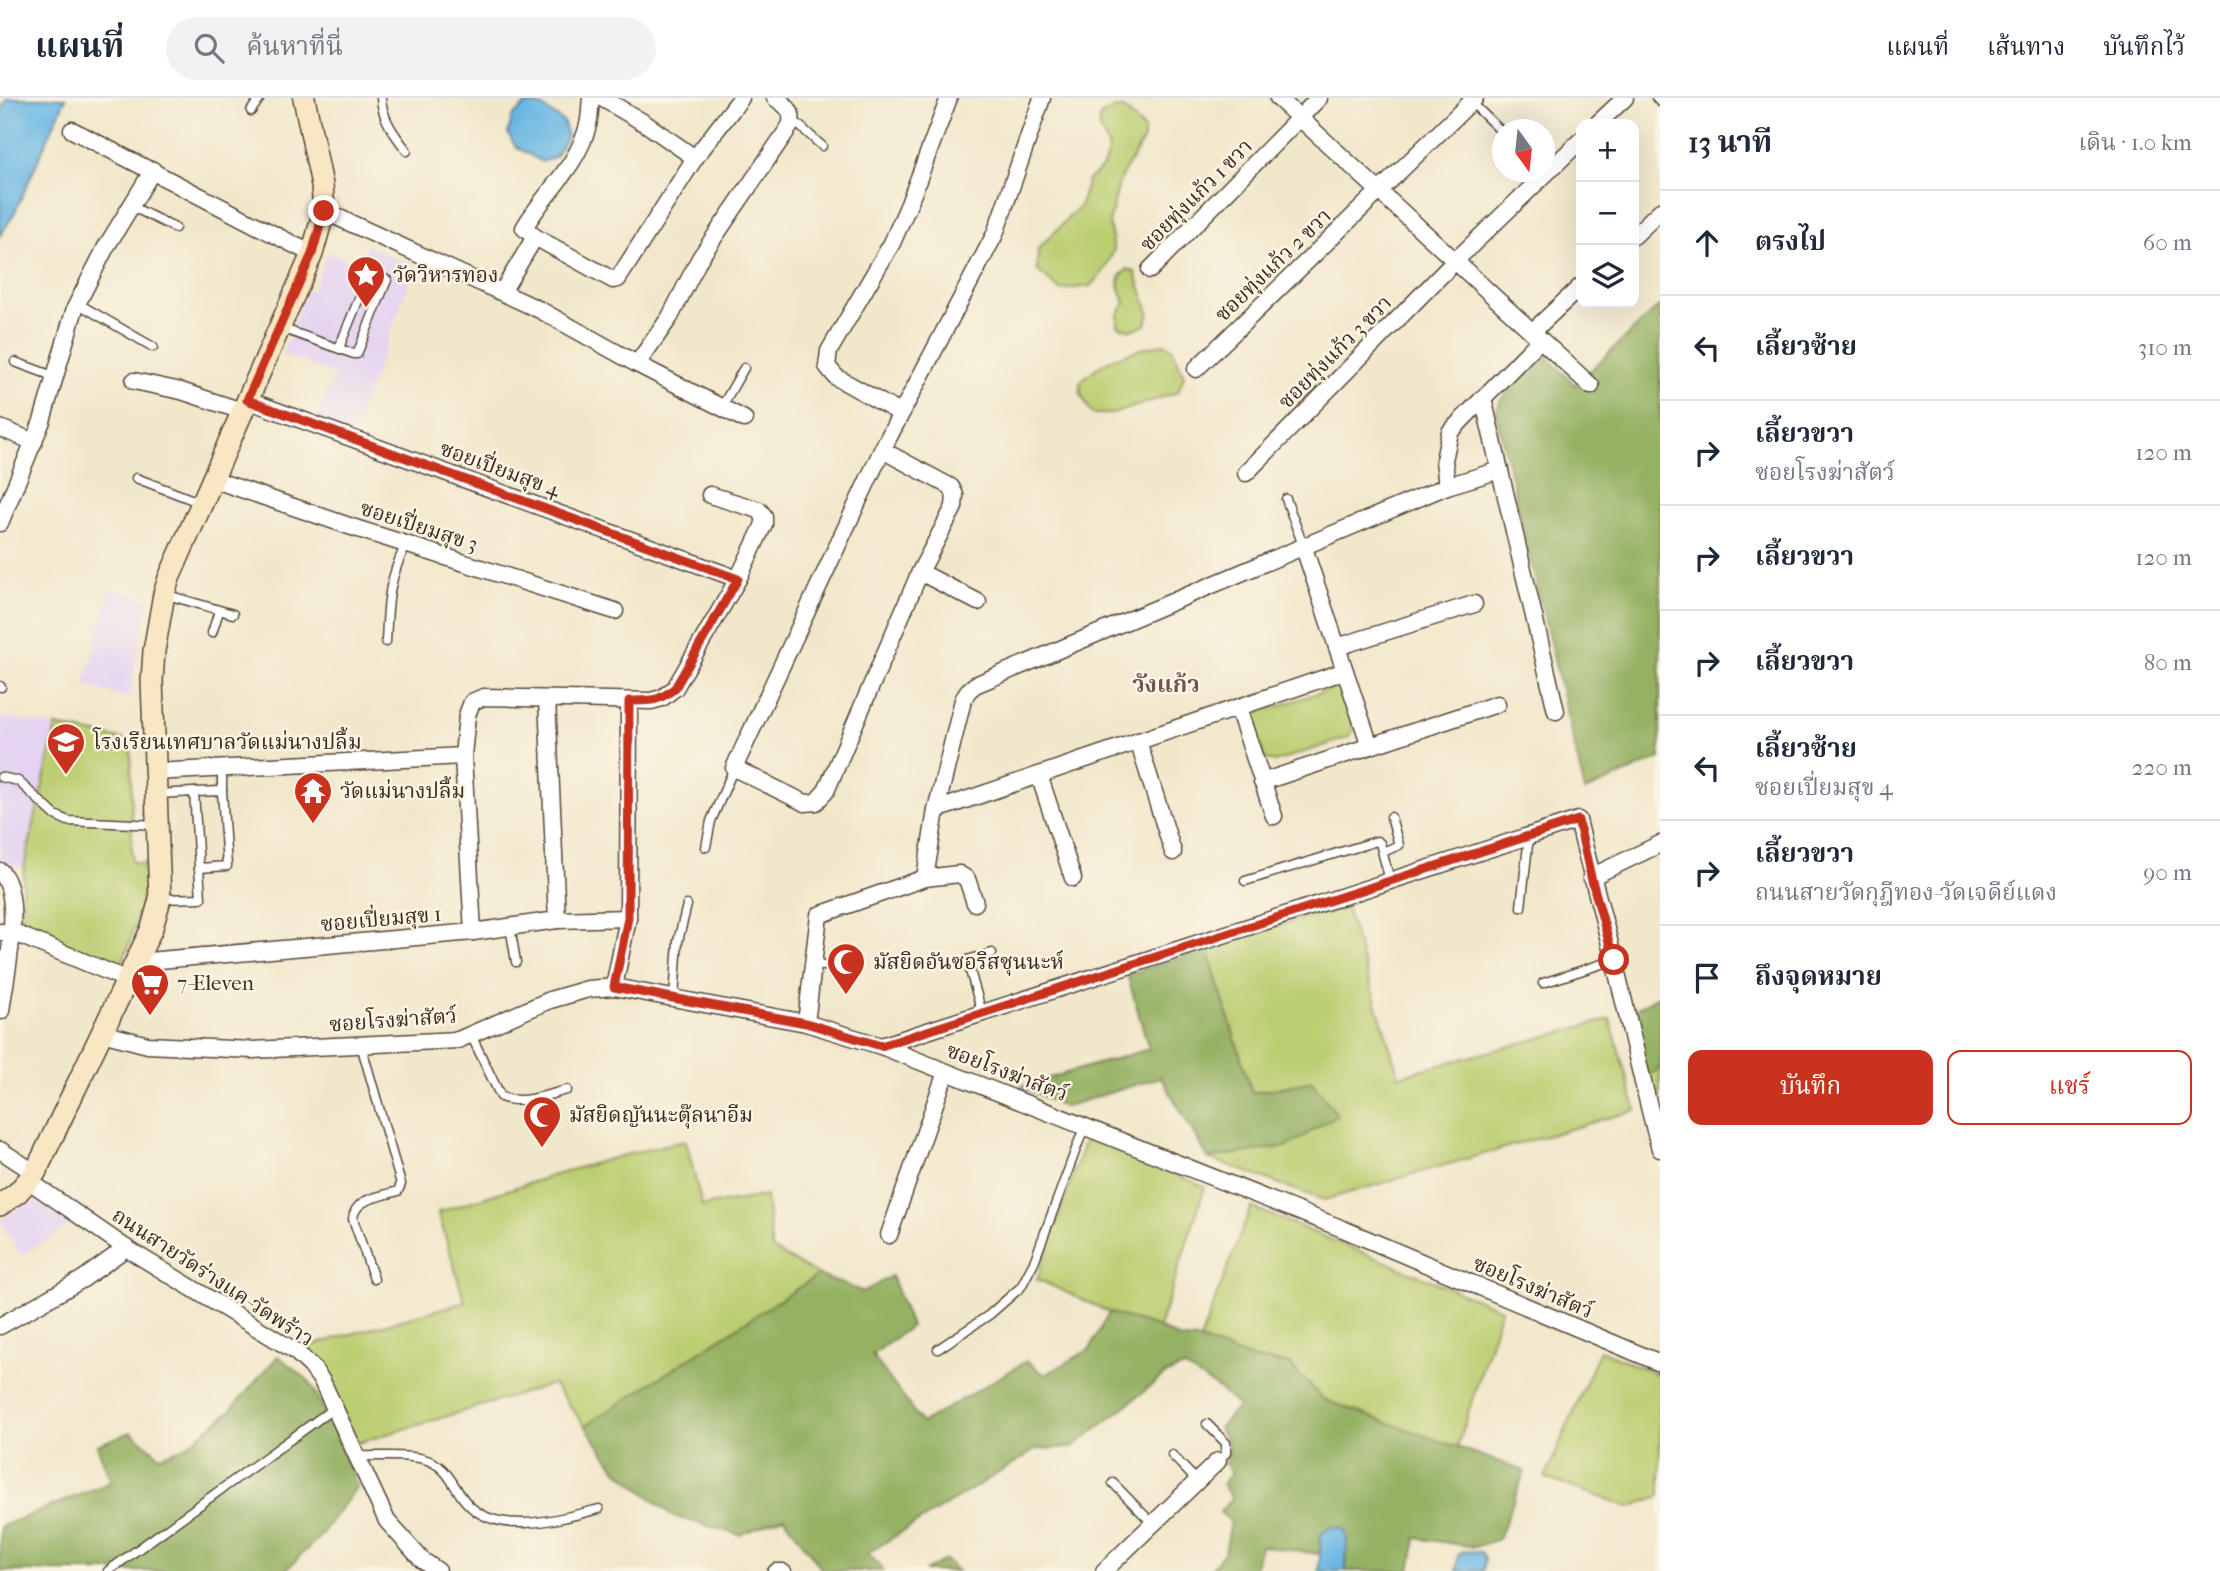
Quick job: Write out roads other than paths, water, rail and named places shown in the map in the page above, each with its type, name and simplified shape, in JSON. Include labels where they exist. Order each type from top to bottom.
[{"type":"main road","points":[[0,1205],[7,1202],[32,1177],[133,971],[152,928],[160,899],[152,681],[154,651],[164,594],[201,503],[312,254],[324,211],[322,185],[304,98]]},
{"type":"street","points":[[591,98],[589,124],[582,144],[525,226],[526,231],[613,280],[618,279],[695,158],[741,98]]},
{"type":"street","points":[[602,98],[695,158]]},
{"type":"street","points":[[900,413],[836,377],[827,366],[829,351],[892,243],[949,98]]},
{"type":"street","points":[[882,450],[951,487],[955,495],[954,507],[920,572],[826,791],[817,802],[805,803],[734,768],[882,450],[900,413],[995,234],[1042,98]]},
{"type":"street","points":[[1278,98],[1591,386]]},
{"type":"street","name":"ซอยทุ่งแก้ว 1 ขวา","points":[[1150,270],[1319,98]]},
{"type":"street","points":[[1602,119],[1625,98]]},
{"type":"street","name":"ซอยทุ่งแก้ว 2 ขวา","points":[[1196,369],[1473,100]]},
{"type":"street","points":[[637,365],[670,317],[700,258],[790,126],[786,105]]},
{"type":"street","points":[[72,130],[312,254]]},
{"type":"street","name":"ซอยทุ่งแก้ว 3 ขวา","points":[[1246,472],[1455,261],[1576,145]]},
{"type":"street","points":[[0,523],[42,421],[53,376],[77,303],[106,247],[153,170]]},
{"type":"street","points":[[324,211],[540,310],[637,365],[744,419]]},
{"type":"street","points":[[1639,231],[1660,211]]},
{"type":"street","points":[[502,292],[536,237]]},
{"type":"street","points":[[1447,486],[1444,460],[1450,432],[1576,292]]},
{"type":"street","name":"ซอยเปี่ยมสุข 4","points":[[134,382],[244,406],[738,579]]},
{"type":"street","points":[[1483,398],[1556,711]]},
{"type":"street","points":[[0,428],[34,442]]},
{"type":"street","points":[[925,878],[936,810],[963,700],[975,685],[1447,486],[1500,470]]},
{"type":"street","name":"ซอยเปี่ยมสุข 3","points":[[212,479],[615,611]]},
{"type":"street","points":[[473,932],[463,756],[467,715],[472,702],[484,696],[651,701],[662,698],[675,688],[738,579],[764,524],[764,516],[759,510],[710,495]]},
{"type":"street","points":[[1304,548],[1370,746]]},
{"type":"street","points":[[920,572],[978,602]]},
{"type":"street","points":[[1337,647],[1474,604]]},
{"type":"street","points":[[936,810],[1345,671]]},
{"type":"street","points":[[547,698],[557,920]]},
{"type":"street","points":[[614,987],[628,918],[629,701]]},
{"type":"street","points":[[1262,782],[1497,704]]},
{"type":"street","points":[[1238,708],[1274,816]]},
{"type":"street","points":[[1138,741],[1173,852]]},
{"type":"street","points":[[154,772],[463,756]]},
{"type":"street","points":[[1039,775],[1073,878]]},
{"type":"street","points":[[881,1046],[1578,820],[1614,960],[1642,1086],[1660,1149]]},
{"type":"street","points":[[1591,877],[1660,844]]},
{"type":"street","points":[[0,871],[9,881],[1,1011]]},
{"type":"street","points":[[806,1023],[819,915],[925,878],[959,874],[967,879],[975,903]]},
{"type":"street","name":"ซอยเปี่ยมสุข 1","points":[[133,971],[557,920],[628,918]]},
{"type":"street","points":[[6,932],[133,971]]},
{"type":"street","name":"ซอยโรงฆ่าสัตว์","points":[[102,1033],[148,1045],[252,1050],[458,1040],[550,1000],[588,989],[614,987],[806,1023],[881,1046],[1085,1125],[1343,1229],[1660,1363]]},
{"type":"street","points":[[889,1235],[946,1072]]},
{"type":"street","name":"ถนนสายวัดร่างแค-วัดพร้าว","points":[[0,1150],[126,1248],[295,1351],[311,1366],[322,1381],[387,1521],[422,1560],[438,1571]]},
{"type":"street","points":[[0,1326],[83,1279],[126,1248]]},
{"type":"street","points":[[1104,1571],[1218,1461]]},
{"type":"lane","points":[[251,111],[260,98]]},
{"type":"lane","points":[[381,98],[381,107],[390,128],[407,151]]},
{"type":"lane","points":[[1473,100],[1492,121]]},
{"type":"lane","points":[[786,105],[822,146]]},
{"type":"lane","points":[[131,206],[174,228]]},
{"type":"lane","points":[[279,327],[354,354],[359,352],[387,279],[372,273],[368,276],[339,348]]},
{"type":"lane","points":[[77,303],[153,347]]},
{"type":"lane","points":[[15,362],[53,376]]},
{"type":"lane","points":[[720,408],[744,368]]},
{"type":"lane","points":[[136,478],[201,503]]},
{"type":"lane","points":[[1286,499],[1304,548]]},
{"type":"lane","points":[[386,642],[388,598],[393,572],[406,544]]},
{"type":"lane","points":[[164,594],[233,614]]},
{"type":"lane","points":[[212,633],[219,611]]},
{"type":"lane","points":[[706,847],[711,821],[734,768]]},
{"type":"lane","points":[[199,868],[227,866],[222,769]]},
{"type":"lane","points":[[1,777],[18,781],[55,815],[68,821],[157,825]]},
{"type":"lane","points":[[155,794],[222,791]]},
{"type":"lane","points":[[160,899],[201,898],[194,792]]},
{"type":"lane","points":[[1383,852],[1399,845],[1391,817]]},
{"type":"lane","points":[[1521,907],[1529,836]]},
{"type":"lane","points":[[1245,881],[1370,842],[1380,843],[1390,881]]},
{"type":"lane","points":[[674,998],[678,940],[687,905]]},
{"type":"lane","points":[[510,926],[516,962]]},
{"type":"lane","points":[[982,1013],[967,960],[992,953]]},
{"type":"lane","points":[[1543,983],[1614,960]]},
{"type":"lane","points":[[813,965],[849,968]]},
{"type":"lane","points":[[471,1035],[501,1097],[520,1100],[567,1090]]},
{"type":"lane","points":[[361,1045],[401,1177],[398,1191],[360,1203],[354,1209],[353,1219],[374,1279]]},
{"type":"lane","points":[[938,1349],[989,1315],[1021,1287],[1034,1262],[1085,1125]]},
{"type":"lane","points":[[108,1571],[334,1408]]},
{"type":"lane","points":[[1207,1424],[1226,1443],[1226,1453],[1218,1461]]},
{"type":"lane","points":[[1172,1455],[1197,1480]]},
{"type":"lane","points":[[357,1456],[424,1458],[449,1475],[474,1511],[509,1523],[550,1522],[599,1509]]},
{"type":"lane","points":[[1113,1483],[1153,1524]]},
{"type":"lane","points":[[772,1571],[775,1568],[787,1571]]},
{"type":"water","points":[[7,98],[66,98],[14,214],[0,236],[0,113]]},
{"type":"water","points":[[526,104],[541,106],[564,122],[567,137],[555,157],[542,162],[515,146],[508,133],[512,117]]},
{"type":"water","points":[[1330,1527],[1342,1528],[1347,1534],[1346,1571],[1319,1571],[1321,1534]]},
{"type":"water","points":[[1463,1551],[1481,1552],[1485,1559],[1483,1571],[1456,1571],[1458,1555]]},
{"type":"place","name":"วัดวิหารทอง","points":[[366,309]]},
{"type":"place","name":"โรงเรียนเทศบาลวัดแม่นางปลื้ม","points":[[66,776]]},
{"type":"place","name":"วัดแม่นางปลื้ม","points":[[313,825]]},
{"type":"place","name":"มัสยิดอันซอริสซุนนะห์","points":[[846,996]]},
{"type":"place","name":"7-Eleven","points":[[150,1017]]},
{"type":"place","name":"มัสยิดญันนะตุ๊ลนาอีม","points":[[542,1149]]},
{"type":"district","name":"วังแก้ว","points":[[1166,684]]}]
